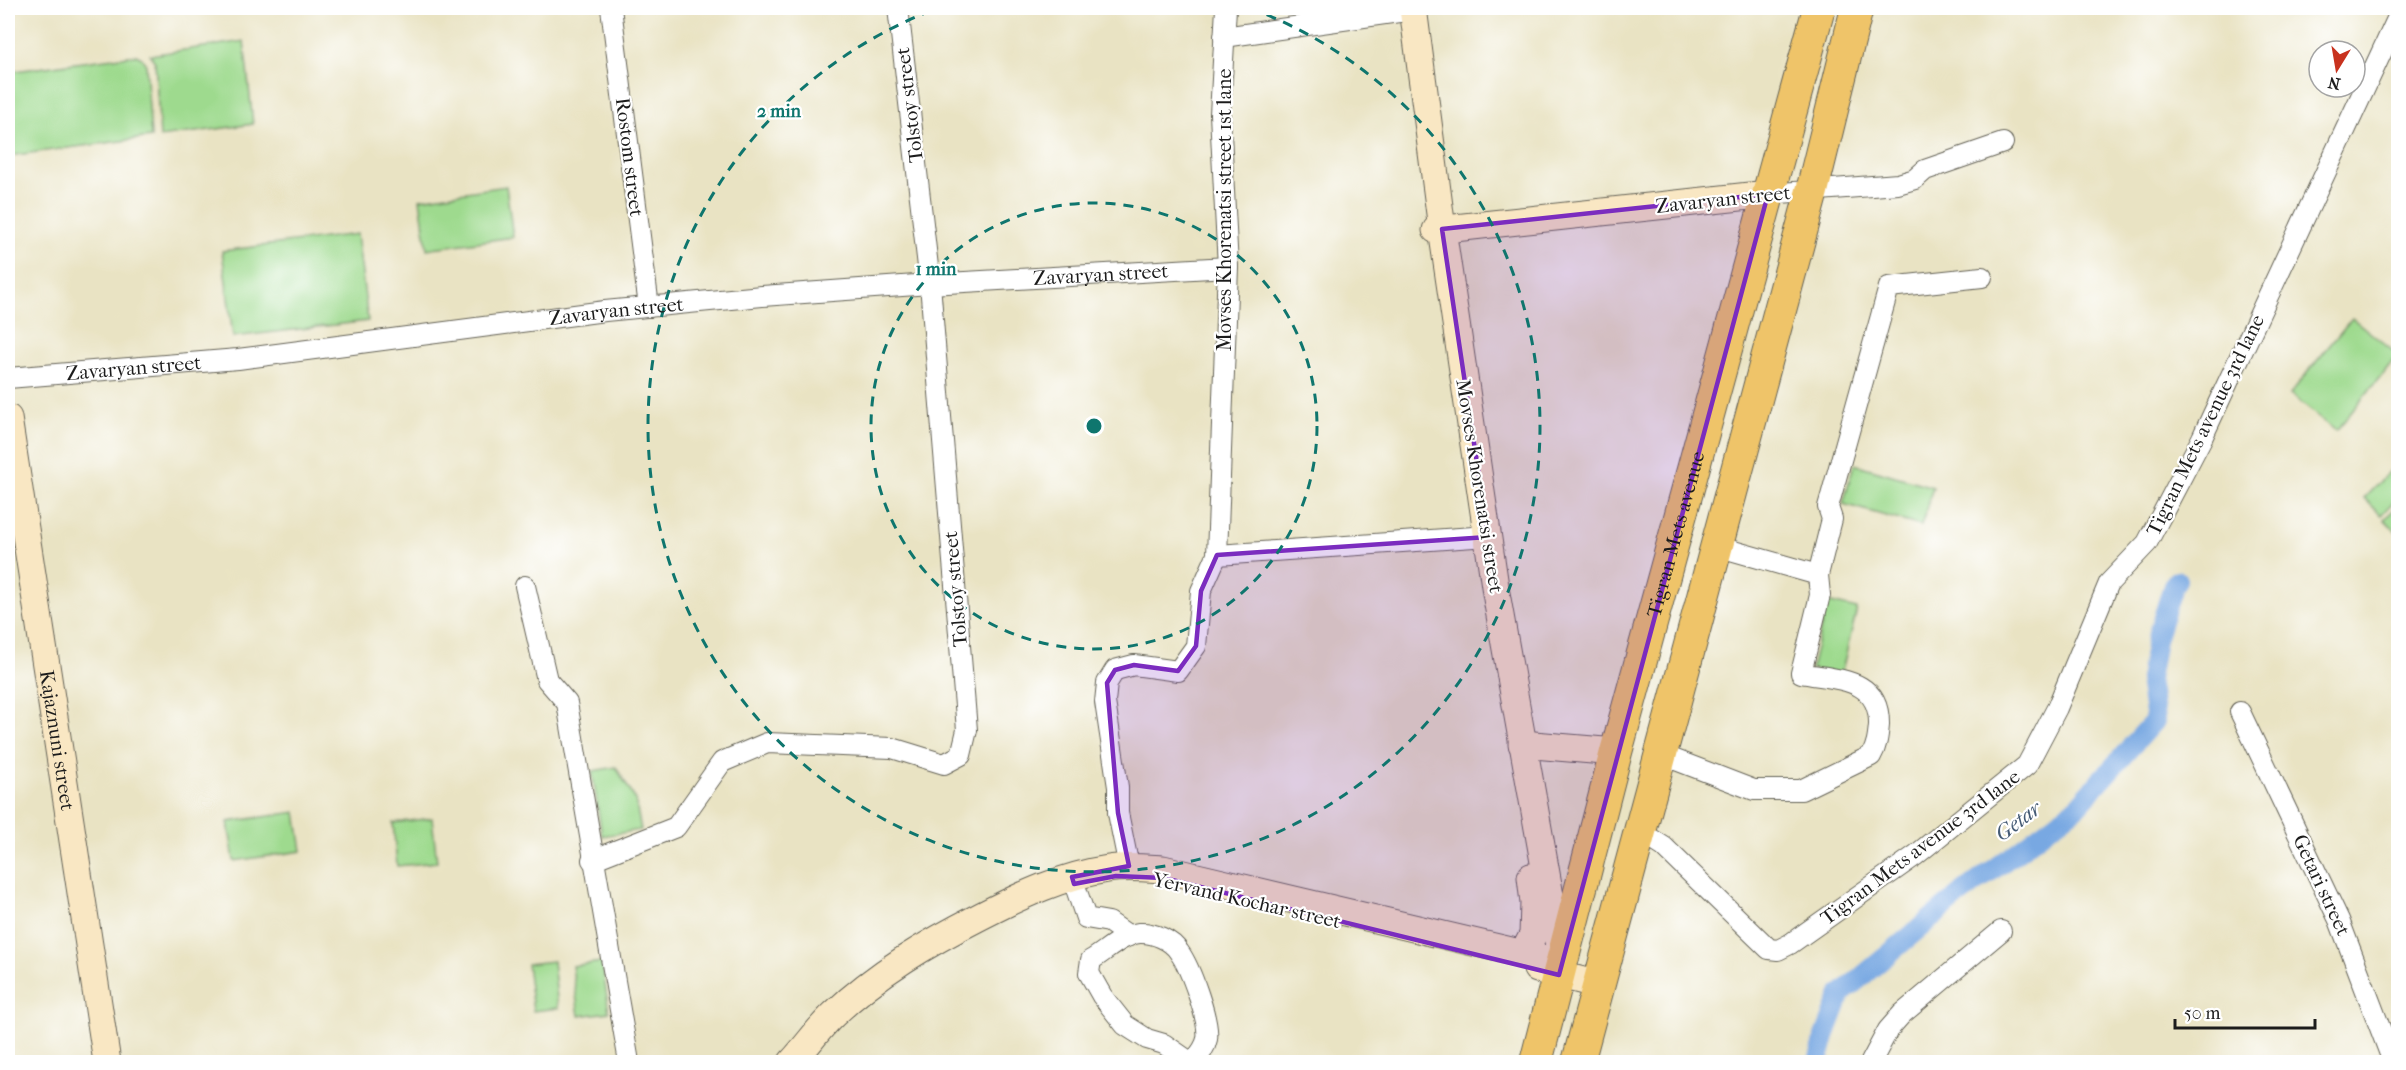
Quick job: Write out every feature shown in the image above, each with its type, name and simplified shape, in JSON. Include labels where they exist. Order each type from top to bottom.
[{"type":"main road","name":"Tigran Mets avenue","points":[[1536,1062],[1616,752],[1819,8]]},
{"type":"main road","points":[[1578,1062],[1812,191],[1857,8]]},
{"type":"main road","points":[[1560,969],[1600,979]]},
{"type":"street","name":"Rostom street","points":[[611,8],[649,307]]},
{"type":"street","name":"Tolstoy street","points":[[592,860],[676,827],[722,762],[767,743],[892,748],[944,764],[961,755],[968,730],[930,284],[898,8]]},
{"type":"street","name":"Movses Khorenatsi street 1st lane","points":[[1217,555],[1228,267],[1220,114],[1226,8]]},
{"type":"street","points":[[1224,37],[1411,9]]},
{"type":"street","name":"Movses Khorenatsi street","points":[[1411,9],[1439,229],[1532,884],[1533,935],[1523,954]]},
{"type":"street","name":"Tigran Mets avenue 3rd lane","points":[[1639,831],[1664,847],[1769,949],[1778,950],[1790,944],[1916,855],[2027,765],[2057,708],[2109,583],[2147,543],[2202,438],[2398,17]]},
{"type":"street","name":"Zavaryan street","points":[[1439,229],[1768,194],[1898,184],[1915,178],[1925,170],[2002,143]]},
{"type":"street","name":"Zavaryan street","points":[[8,378],[238,359],[649,307],[930,284],[1228,267]]},
{"type":"street","points":[[1660,754],[1754,790],[1801,790],[1871,756],[1878,736],[1879,713],[1871,694],[1859,684],[1801,673],[1820,595],[1818,575],[1832,519],[1828,507],[1889,287],[1982,277]]},
{"type":"street","name":"Kajaznuni street","points":[[8,418],[107,1062]]},
{"type":"street","points":[[1129,867],[1118,813],[1118,787],[1105,702],[1107,683],[1115,670],[1134,665],[1178,671],[1196,646],[1201,591],[1217,555],[1483,537]]},
{"type":"street","name":"Movses Khorenatsi street","points":[[1483,537],[1522,744],[1560,969]]},
{"type":"street","points":[[1716,546],[1818,575]]},
{"type":"street","points":[[525,586],[547,680],[567,703],[592,860],[629,1062]]},
{"type":"street","name":"Getari street","points":[[2240,712],[2339,920],[2393,1062]]},
{"type":"street","points":[[1522,744],[1616,752]]},
{"type":"street","name":"Yervand Kochar street","points":[[792,1062],[833,1015],[891,966],[1022,896],[1108,869],[1129,867],[1163,869],[1523,954],[1560,969]]},
{"type":"street","name":"Yervand Kochar street","points":[[802,1062],[837,1020],[895,971],[949,941],[1073,880],[1116,876],[1146,876],[1164,879],[1560,969]]},
{"type":"street","points":[[1073,880],[1086,918],[1109,922],[1129,936]]},
{"type":"street","points":[[1871,1062],[1888,1030],[1902,1014],[2001,932]]},
{"type":"street","points":[[1140,933],[1160,936],[1178,950],[1193,978],[1207,1038],[1202,1052],[1186,1058],[1164,1044],[1147,1039],[1125,1025],[1102,996],[1089,973],[1091,960],[1129,936],[1140,933]]},
{"type":"highlighted area","points":[[1768,194],[1559,975],[1164,878],[1116,876],[1074,884],[1072,877],[1129,866],[1118,813],[1107,683],[1115,670],[1134,665],[1178,671],[1196,646],[1201,591],[1217,555],[1488,537],[1442,229]]},
{"type":"green space","points":[[244,41],[253,124],[160,137],[155,62],[150,55]]},
{"type":"green space","points":[[136,55],[142,58],[146,65],[151,137],[8,156],[8,72]]},
{"type":"green space","points":[[506,186],[513,237],[427,249],[420,199]]},
{"type":"green space","points":[[357,234],[368,321],[233,337],[222,251]]},
{"type":"green space","points":[[2352,318],[2398,355],[2336,431],[2290,394]]},
{"type":"green space","points":[[2398,463],[2398,497],[2381,515],[2364,498]]},
{"type":"green space","points":[[1854,464],[1933,487],[1921,526],[1843,504]]},
{"type":"green space","points":[[2398,506],[2398,533],[2384,519]]},
{"type":"green space","points":[[1827,602],[1857,609],[1841,675],[1811,669]]},
{"type":"green space","points":[[616,767],[635,799],[641,830],[602,836],[592,771]]},
{"type":"green space","points":[[296,812],[302,851],[234,861],[228,822]]},
{"type":"green space","points":[[432,818],[437,862],[397,866],[393,823]]},
{"type":"green space","points":[[553,961],[558,1008],[533,1011],[527,964]]},
{"type":"green space","points":[[602,962],[609,1012],[579,1016],[572,966]]},
{"type":"waterway","name":"Getar","points":[[1818,1062],[1841,994],[1958,896],[2077,807],[2155,720],[2149,679],[2156,640],[2177,580]]}]
